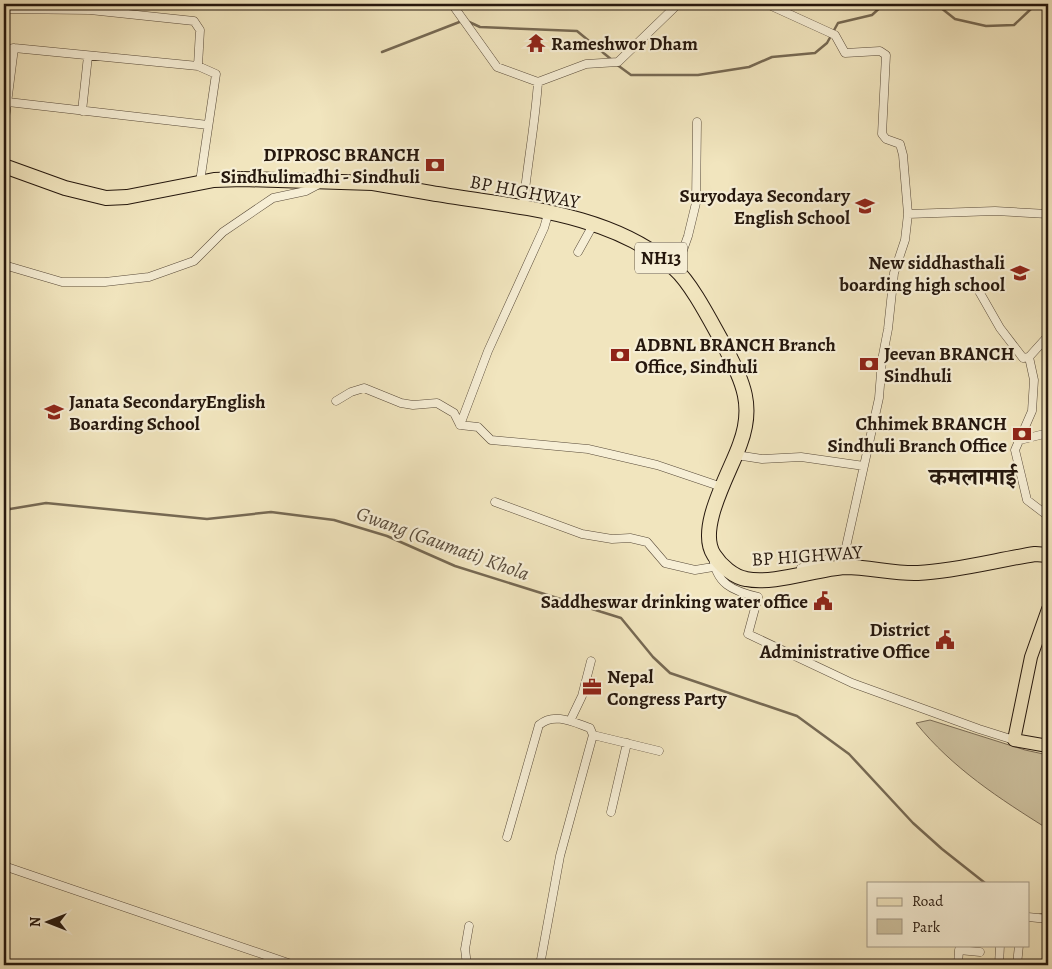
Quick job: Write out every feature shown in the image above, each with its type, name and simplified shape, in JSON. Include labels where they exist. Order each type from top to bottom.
[{"type":"highway","name":"BP HIGHWAY","points":[[4,166],[65,188],[106,198],[127,197],[200,182],[243,179],[327,180],[414,188],[569,215],[639,243],[676,270],[716,330],[744,387],[747,408],[746,425],[736,455],[722,487],[708,532],[713,560],[745,579],[760,580],[845,568],[920,573],[1035,554],[1048,555]]},
{"type":"main road","points":[[1048,609],[1031,657],[1014,740],[1048,746]]},
{"type":"street","points":[[452,4],[497,67],[538,82],[586,64],[618,62],[678,4]]},
{"type":"street","points":[[767,4],[835,35],[846,53],[880,50],[886,55],[882,134],[886,139],[900,144],[902,150],[908,214],[905,240],[894,273],[882,360],[879,398],[846,547],[823,562],[798,569],[794,574]]},
{"type":"street","points":[[4,9],[90,10],[194,21],[200,30],[198,66]]},
{"type":"street","points":[[4,127],[14,48]]},
{"type":"street","points":[[4,50],[14,48],[198,66],[216,74],[200,182]]},
{"type":"street","points":[[82,111],[88,56]]},
{"type":"street","points":[[524,208],[527,164],[535,127],[538,82]]},
{"type":"street","points":[[8,102],[208,125]]},
{"type":"street","points":[[676,270],[688,236],[696,203],[697,122]]},
{"type":"street","points":[[4,265],[62,282],[105,282],[149,278],[194,261],[223,232],[273,198],[306,191],[327,180]]},
{"type":"street","points":[[460,425],[488,351],[544,228],[549,211]]},
{"type":"street","points":[[908,214],[995,211],[1048,214]]},
{"type":"street","points":[[578,252],[593,225]]},
{"type":"street","points":[[976,286],[1013,346],[1023,358],[1029,357],[1048,336]]},
{"type":"street","points":[[1029,357],[1034,380],[1032,411],[1015,450],[1027,500],[1048,516]]},
{"type":"street","points":[[336,401],[351,392],[364,388],[401,403],[413,405],[437,403],[454,413],[460,425]]},
{"type":"street","points":[[460,425],[478,427],[491,440],[588,449],[657,465],[722,487]]},
{"type":"street","points":[[1020,440],[1048,433]]},
{"type":"street","points":[[736,455],[762,459],[801,457],[864,466]]},
{"type":"street","points":[[495,502],[582,534],[647,542],[665,563],[695,570],[713,560],[723,583],[738,592],[758,597],[748,634],[852,683],[1014,740]]},
{"type":"street","points":[[570,721],[582,696],[591,661]]},
{"type":"street","points":[[507,837],[539,724],[552,717],[590,728],[593,735],[560,856],[540,965]]},
{"type":"street","points":[[593,735],[659,751]]},
{"type":"street","points":[[611,812],[627,743]]},
{"type":"street","points":[[4,866],[294,965]]},
{"type":"street","points":[[1030,917],[1048,920]]},
{"type":"street","points":[[467,965],[465,949],[468,926]]},
{"type":"street","points":[[999,965],[1000,946]]},
{"type":"street","points":[[1018,965],[1019,946]]},
{"type":"street","points":[[958,965],[959,950],[980,952]]},
{"type":"green space","points":[[930,720],[1025,750],[1048,755],[1048,829],[978,782],[945,754],[916,723]]},
{"type":"waterway","points":[[616,64],[631,75],[698,75],[749,67],[772,57],[815,53],[827,43],[838,23],[872,15],[884,4]]},
{"type":"waterway","points":[[936,4],[955,19],[986,26],[1014,25],[1032,8],[1048,9]]},
{"type":"waterway","points":[[382,52],[462,21]]},
{"type":"waterway","points":[[467,21],[480,27],[577,31],[612,60]]},
{"type":"waterway","name":"Gwang (Gaumati) Khola","points":[[4,510],[46,503],[207,519],[271,512],[334,520],[387,536],[455,566],[621,618],[653,657],[670,673],[797,716],[849,754],[913,823],[984,882]]},
{"type":"waterway","name":"Gwang (Gaumati) Khola","points":[[1039,915],[1048,913]]},
{"type":"place","name":"Rameshwor Dham","points":[[536,43]]},
{"type":"place","name":"DIPROSC BRANCH Sindhulimadhi - Sindhuli","points":[[435,165]]},
{"type":"place","name":"Suryodaya Secondary English School","points":[[865,206]]},
{"type":"place","name":"New siddhasthali boarding high school","points":[[1020,273]]},
{"type":"place","name":"ADBNL BRANCH Branch Office, Sindhuli","points":[[620,355]]},
{"type":"place","name":"Jeevan BRANCH Sindhuli","points":[[869,364]]},
{"type":"place","name":"Janata SecondaryEnglish Boarding School","points":[[54,412]]},
{"type":"place","name":"Chhimek BRANCH Sindhuli Branch Office","points":[[1022,434]]},
{"type":"place","name":"Saddheswar drinking water office","points":[[823,601]]},
{"type":"place","name":"District Administrative Office","points":[[945,640]]},
{"type":"place","name":"Nepal Congress Party","points":[[592,687]]},
{"type":"district","name":"कमलामाई","points":[[973,477]]}]
